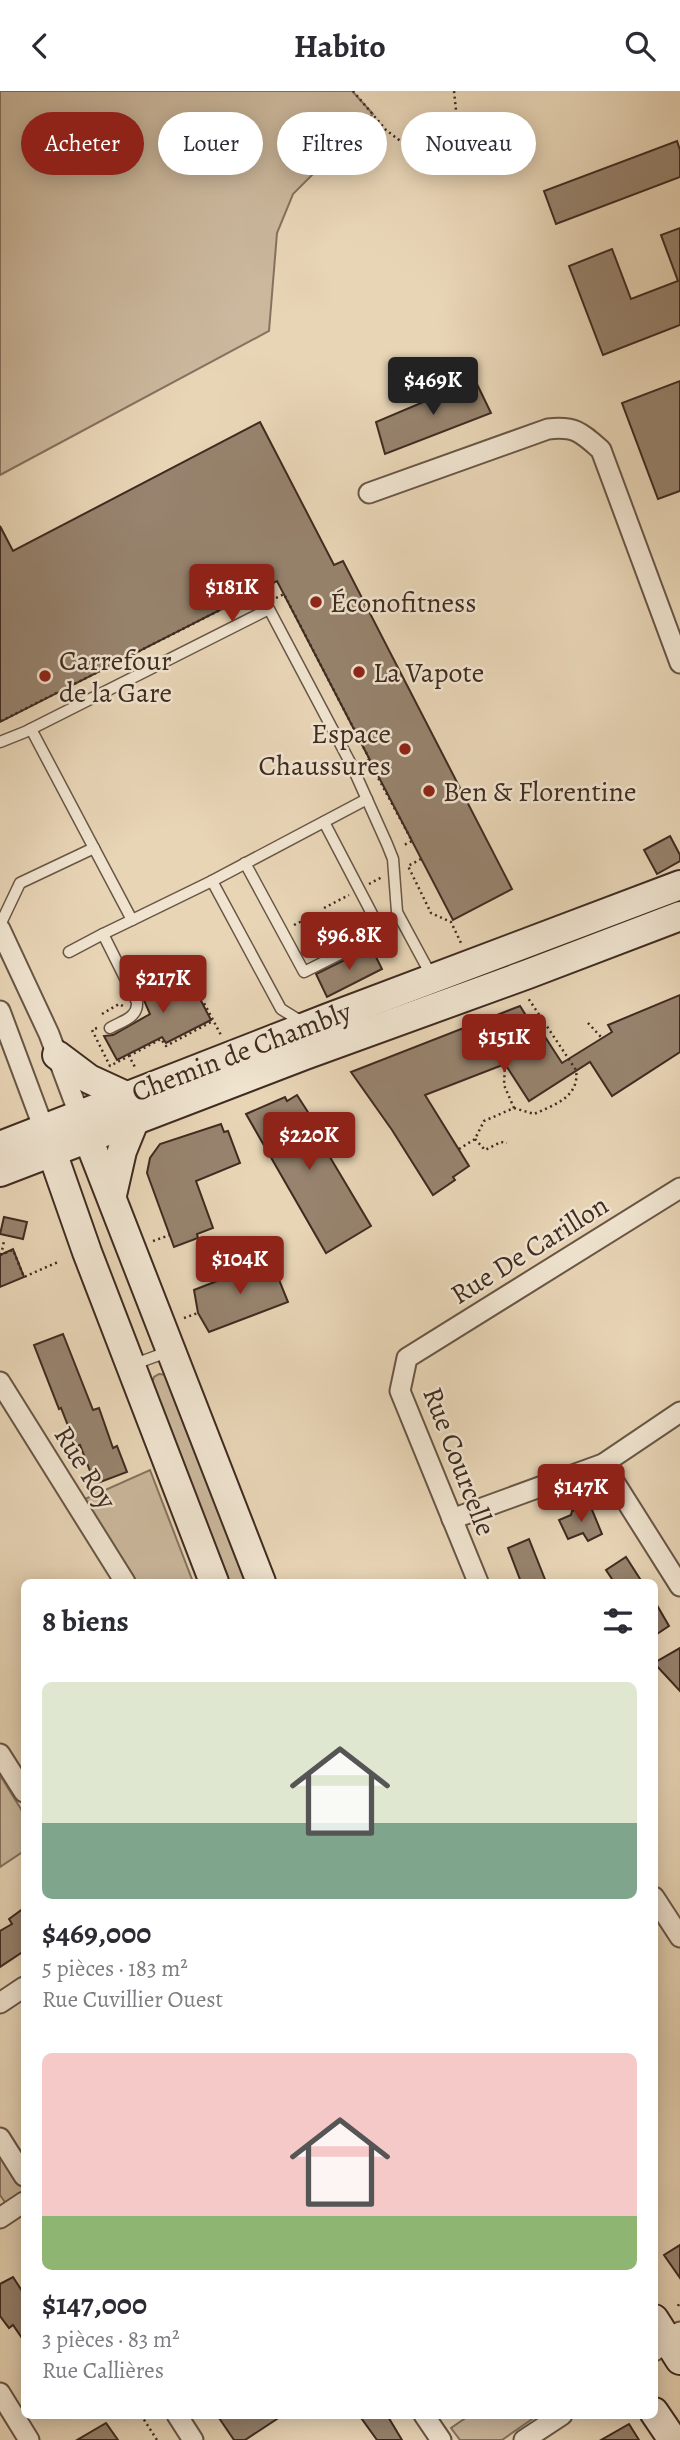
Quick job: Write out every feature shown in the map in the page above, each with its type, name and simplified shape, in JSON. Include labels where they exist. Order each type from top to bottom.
[{"type":"main road","name":"Chemin de Chambly","points":[[0,1172],[48,1140],[84,1126],[134,1098],[309,1025],[680,885]]},
{"type":"main road","name":"Chemin de Chambly","points":[[134,1098],[680,916]]},
{"type":"main road","points":[[57,1055],[89,1079],[134,1098],[112,1195]]},
{"type":"main road","points":[[84,1126],[260,1579]]},
{"type":"main road","name":"Chemin de Chambly","points":[[0,1146],[48,1140]]},
{"type":"main road","points":[[48,1140],[87,1252],[213,1579]]},
{"type":"main road","points":[[658,2418],[673,2440]]},
{"type":"street","points":[[369,493],[548,429],[567,427],[586,436],[601,450],[680,663]]},
{"type":"street","points":[[0,927],[57,1055],[84,1126]]},
{"type":"street","points":[[0,1011],[48,1140]]},
{"type":"street","name":"Rue De Carillon","points":[[407,1358],[680,1188]]},
{"type":"street","name":"Rue Courcelle","points":[[407,1358],[400,1391],[477,1579]]},
{"type":"street","name":"Rue Roy","points":[[0,1382],[123,1579]]},
{"type":"street","points":[[452,1519],[603,1464],[680,1412]]},
{"type":"street","points":[[603,1464],[680,1586]]},
{"type":"street","points":[[0,1754],[21,1787]]},
{"type":"street","points":[[658,1903],[680,1937]]},
{"type":"street","points":[[0,2003],[21,1989]]},
{"type":"street","points":[[0,2138],[21,2171]]},
{"type":"street","points":[[0,2218],[21,2204]]},
{"type":"street","points":[[0,2393],[29,2440]]},
{"type":"street","points":[[180,2419],[193,2440]]},
{"type":"street","points":[[427,2419],[441,2440]]},
{"type":"street","points":[[524,2440],[556,2419]]},
{"type":"lane","points":[[0,741],[32,729],[269,609],[367,799],[393,859],[400,919],[433,978]]},
{"type":"lane","points":[[32,729],[132,920]]},
{"type":"lane","points":[[69,952],[212,881],[367,799]]},
{"type":"lane","points":[[245,863],[304,972],[382,933],[324,822]]},
{"type":"lane","points":[[0,927],[20,883],[94,848]]},
{"type":"lane","points":[[212,881],[281,1009],[294,1019],[309,1025]]},
{"type":"lane","points":[[103,933],[137,1003],[134,1015],[110,1028]]},
{"type":"lane","points":[[131,1365],[171,1350]]},
{"type":"path","points":[[353,91],[386,130],[407,146],[460,139],[454,91]]},
{"type":"path","points":[[331,685],[369,758]]},
{"type":"path","points":[[375,769],[412,841],[399,848]]},
{"type":"path","points":[[403,857],[431,913],[451,922],[471,964]]},
{"type":"path","points":[[408,866],[421,859]]},
{"type":"path","points":[[364,887],[385,876]]},
{"type":"path","points":[[324,908],[345,897]]},
{"type":"path","points":[[300,922],[304,930],[302,944]]},
{"type":"path","points":[[137,991],[185,967],[226,1046]]},
{"type":"path","points":[[458,1149],[475,1139],[484,1121],[514,1108],[534,1114],[557,1104],[575,1089],[576,1070],[523,989]]},
{"type":"path","points":[[102,1014],[119,1004],[126,1007]]},
{"type":"path","points":[[96,1038],[110,1066],[161,1039],[166,1046],[213,1021]]},
{"type":"path","points":[[587,1023],[602,1038]]},
{"type":"path","points":[[104,1053],[111,1049]]},
{"type":"path","points":[[130,1056],[134,1098]]},
{"type":"path","points":[[505,1064],[504,1085],[514,1108]]},
{"type":"path","points":[[475,1139],[485,1150],[501,1142],[507,1143]]},
{"type":"path","points":[[151,1242],[170,1235]]},
{"type":"path","points":[[0,1255],[4,1241]]},
{"type":"path","points":[[0,1255],[13,1249],[24,1277],[58,1262]]},
{"type":"path","points":[[181,1319],[198,1313]]},
{"type":"path","points":[[144,2419],[157,2440]]},
{"type":"shaded area","points":[[0,91],[352,91],[371,112],[277,112],[277,175],[312,175],[293,194],[277,233],[269,331],[0,475]]},
{"type":"shaded area","points":[[159,1374],[167,1375],[249,1579],[225,1579],[151,1386],[154,1377]]},
{"type":"shaded area","points":[[150,1470],[192,1579],[135,1579],[85,1499]]},
{"type":"shaded area","points":[[0,1775],[21,1809],[21,1853],[0,1867]]},
{"type":"shaded area","points":[[0,2138],[21,2171],[21,2204],[11,2211],[0,2195]]},
{"type":"shaded area","points":[[464,2419],[532,2419],[502,2440],[460,2440],[451,2428]]},
{"type":"building","points":[[677,141],[680,150],[680,177],[556,224],[544,191]]},
{"type":"building","points":[[680,228],[680,325],[603,355],[569,266],[612,249],[631,299],[678,281],[661,235]]},
{"type":"building","points":[[475,380],[491,413],[385,454],[376,422]]},
{"type":"building","points":[[680,381],[680,491],[658,499],[622,403]]},
{"type":"building","name":"Carrefour de la Gare","points":[[260,422],[334,565],[343,561],[512,889],[453,920],[277,581],[0,722],[0,526],[13,551]]},
{"type":"building","points":[[670,836],[680,855],[680,861],[657,874],[644,850]]},
{"type":"building","points":[[371,947],[382,969],[327,997],[316,974]]},
{"type":"building","points":[[184,968],[211,1020],[166,1043],[162,1037],[117,1060],[104,1036],[113,1035],[150,1014],[140,991]]},
{"type":"building","points":[[680,995],[680,1052],[612,1096],[590,1062],[529,1101],[505,1064],[425,1095],[469,1166],[453,1177],[455,1180],[433,1195],[351,1072],[520,1006],[532,1025],[536,1023],[562,1063],[612,1032],[608,1025]]},
{"type":"building","points":[[297,1095],[313,1120],[309,1122],[371,1226],[326,1253],[246,1114],[285,1097],[287,1101]]},
{"type":"building","points":[[221,1124],[224,1132],[228,1131],[240,1163],[196,1181],[213,1228],[197,1234],[198,1238],[174,1247],[147,1173],[150,1158],[160,1144]]},
{"type":"building","points":[[4,1217],[27,1222],[23,1239],[0,1234]]},
{"type":"building","points":[[13,1249],[24,1277],[0,1287],[0,1255]]},
{"type":"building","points":[[271,1260],[288,1302],[209,1332],[198,1313],[194,1290]]},
{"type":"building","points":[[63,1334],[93,1410],[99,1408],[113,1448],[117,1446],[127,1472],[95,1484],[80,1445],[76,1446],[61,1408],[59,1409],[34,1345]]},
{"type":"building","points":[[590,1505],[602,1534],[588,1541],[583,1533],[568,1539],[559,1520],[571,1515],[572,1511]]},
{"type":"building","points":[[529,1539],[545,1579],[520,1579],[508,1548]]},
{"type":"building","points":[[626,1557],[640,1579],[612,1579],[606,1570]]},
{"type":"building","points":[[658,1607],[669,1626],[658,1633]]},
{"type":"building","points":[[680,1648],[680,1691],[658,1667],[658,1661]]},
{"type":"building","points":[[21,1910],[21,1953],[0,1967],[0,1931],[12,1924],[9,1919]]},
{"type":"building","points":[[680,2245],[680,2278],[664,2255]]},
{"type":"building","points":[[13,2277],[21,2289],[21,2337],[13,2325],[9,2328],[0,2316],[0,2284]]},
{"type":"building","points":[[220,2419],[277,2419],[245,2440],[234,2440]]},
{"type":"building","points":[[362,2419],[389,2419],[402,2440],[377,2440]]},
{"type":"building","points":[[106,2423],[118,2440],[77,2440]]},
{"type":"building","points":[[629,2424],[639,2440],[601,2440]]},
{"type":"place","name":"Éconofitness","points":[[316,602]]},
{"type":"place","name":"La Vapote","points":[[359,672]]},
{"type":"place","name":"Carrefour de la Gare","points":[[45,676]]},
{"type":"place","name":"Espace Chaussures","points":[[405,749]]},
{"type":"place","name":"Ben & Florentine","points":[[429,791]]}]
